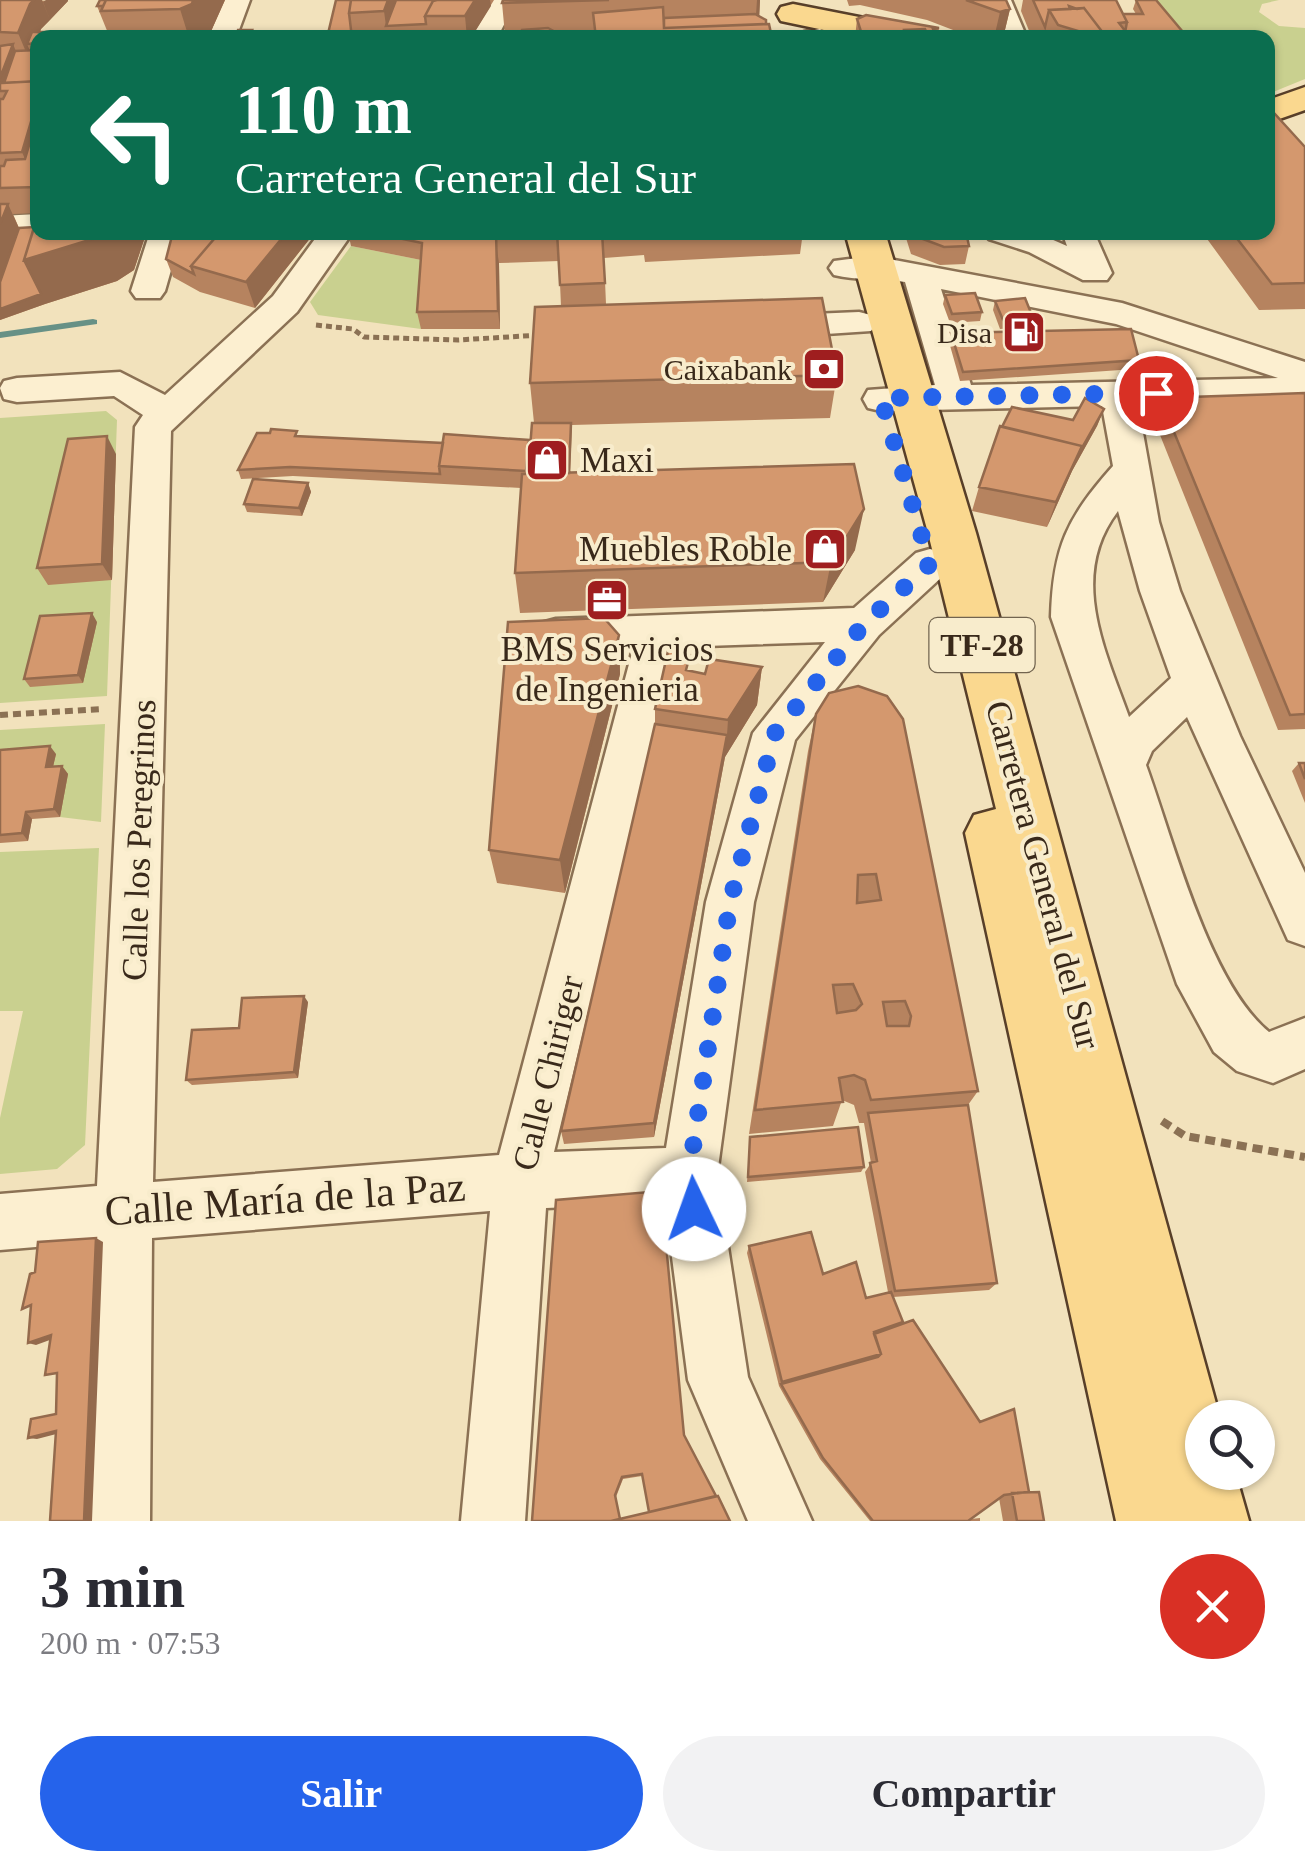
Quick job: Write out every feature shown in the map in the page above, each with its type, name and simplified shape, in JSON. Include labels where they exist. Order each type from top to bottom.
[{"type":"main road","points":[[807,23],[857,30]]},
{"type":"main road","points":[[1275,109],[1305,98]]},
{"type":"main road","name":"Carretera General del Sur","points":[[868,255],[858,323],[917,398],[930,564],[1071,1061],[1210,1521]]},
{"type":"main road","name":"Carretera General del Sur","points":[[868,255],[917,398],[1071,1061],[1155,1521]]},
{"type":"street","points":[[225,30],[237,0]]},
{"type":"street","points":[[488,30],[504,0]]},
{"type":"street","points":[[998,0],[1010,30]]},
{"type":"street","points":[[0,226],[30,224]]},
{"type":"street","points":[[148,291],[164,240]]},
{"type":"street","name":"Calle los Peregrinos","points":[[118,1521],[124,1212],[152,426],[271,317],[331,240]]},
{"type":"street","points":[[1027,240],[1095,273],[1081,240]]},
{"type":"street","points":[[868,255],[978,288],[1122,314],[1305,374]]},
{"type":"street","points":[[978,288],[988,321]]},
{"type":"street","points":[[723,328],[858,323]]},
{"type":"street","points":[[1124,391],[1178,382],[1195,371],[1198,354],[1180,330]]},
{"type":"street","points":[[1000,358],[1012,394]]},
{"type":"street","points":[[17,390],[120,384],[167,413]]},
{"type":"street","points":[[917,398],[1124,391],[1178,395],[1305,389]]},
{"type":"street","points":[[1124,391],[1143,537],[1193,684],[1305,924]]},
{"type":"street","points":[[1133,468],[1087,522],[1072,557],[1072,616],[1195,968],[1232,1034],[1255,1054],[1273,1058],[1305,1043]]},
{"type":"street","points":[[780,1521],[718,1380],[689,1174],[730,902],[775,733],[864,624],[930,564]]},
{"type":"street","points":[[518,636],[864,624]]},
{"type":"street","name":"Calle Chiriger","points":[[493,1521],[520,1182],[658,634]]},
{"type":"street","points":[[1123,768],[1134,740],[1193,684]]},
{"type":"street","name":"Calle María de la Paz","points":[[0,1222],[520,1182],[689,1174]]},
{"type":"path","points":[[271,317],[353,329],[364,337],[458,340],[548,334]]},
{"type":"path","points":[[0,715],[144,707]]},
{"type":"path","points":[[1148,1112],[1185,1136],[1305,1157]]},
{"type":"green space","points":[[1147,0],[1279,0],[1262,4],[1259,12],[1279,26],[1305,28],[1305,79],[1275,91],[1275,30],[1173,30]]},
{"type":"green space","points":[[351,246],[426,261],[421,329],[318,315],[310,302]]},
{"type":"green space","points":[[106,411],[117,420],[107,696],[0,703],[0,418]]},
{"type":"green space","points":[[105,724],[101,822],[60,817],[0,758],[0,730]]},
{"type":"green space","points":[[99,848],[85,1145],[57,1169],[0,1174],[0,1118],[23,1011],[0,1011],[0,852]]},
{"type":"building","points":[[0,0],[34,0],[18,33],[0,32]]},
{"type":"building","points":[[106,0],[193,0],[180,9],[101,11]]},
{"type":"building","points":[[336,0],[351,0],[351,30],[329,30]]},
{"type":"building","points":[[351,0],[388,0],[384,11],[349,13]]},
{"type":"building","points":[[396,0],[435,0],[425,16],[426,24],[386,26]]},
{"type":"building","points":[[437,0],[475,0],[465,16],[425,16]]},
{"type":"building","points":[[503,0],[609,0],[502,3]]},
{"type":"building","points":[[966,0],[1006,0],[1010,9],[1000,12]]},
{"type":"building","points":[[1033,0],[1116,0],[1127,22],[1119,23],[1124,30],[1101,30],[1084,8],[1069,6],[1070,9],[1049,10],[1045,27]]},
{"type":"building","points":[[1136,0],[1156,0],[1181,30],[1126,30],[1123,14],[1143,14]]},
{"type":"building","points":[[663,7],[664,28],[769,24],[770,30],[595,30],[593,13]]},
{"type":"building","points":[[1084,8],[1101,30],[1075,30],[1058,25],[1049,10]]},
{"type":"building","points":[[755,14],[766,24],[664,28],[664,18]]},
{"type":"building","points":[[866,15],[939,28],[933,30],[860,30],[857,19]]},
{"type":"building","points":[[13,44],[0,78],[0,46]]},
{"type":"building","points":[[30,50],[30,81],[4,83],[15,51]]},
{"type":"building","points":[[30,81],[30,125],[22,152],[0,153],[0,99],[7,91],[0,91],[0,83]]},
{"type":"building","points":[[1275,114],[1305,147],[1305,283],[1272,284],[1238,240],[1275,240]]},
{"type":"building","points":[[30,142],[30,187],[0,188],[0,166],[6,160],[25,159]]},
{"type":"building","points":[[0,204],[8,204],[0,224]]},
{"type":"building","points":[[30,227],[24,260],[41,294],[0,309],[0,282],[19,228]]},
{"type":"building","points":[[30,240],[89,240],[24,260]]},
{"type":"building","points":[[171,240],[213,240],[191,266],[194,274],[166,259]]},
{"type":"building","points":[[213,240],[280,240],[246,282],[191,266]]},
{"type":"building","points":[[408,240],[496,240],[498,311],[417,312],[422,243]]},
{"type":"building","points":[[557,240],[602,240],[605,283],[560,285]]},
{"type":"building","points":[[926,240],[968,240],[969,246],[944,247]]},
{"type":"building","points":[[975,293],[982,312],[952,314],[945,295]]},
{"type":"building","points":[[822,298],[837,375],[530,383],[535,307]]},
{"type":"building","points":[[1025,298],[1033,318],[1003,320],[995,301]]},
{"type":"building","points":[[1131,329],[1139,360],[963,372],[951,333]]},
{"type":"building","points":[[1305,393],[1305,714],[1290,715],[1160,398]]},
{"type":"building","points":[[1085,398],[1104,409],[1079,453],[1082,446],[1002,427],[1012,407],[1073,420]]},
{"type":"building","points":[[532,423],[571,423],[569,473],[528,474]]},
{"type":"building","points":[[1000,426],[1082,446],[1056,502],[979,487]]},
{"type":"building","points":[[271,429],[297,431],[295,436],[443,443],[440,474],[290,467],[238,470],[257,433],[270,433]]},
{"type":"building","points":[[444,434],[529,440],[526,471],[439,466]]},
{"type":"building","points":[[107,436],[102,564],[37,568],[68,439]]},
{"type":"building","points":[[854,464],[864,509],[831,562],[515,573],[522,474]]},
{"type":"building","points":[[253,479],[308,483],[299,508],[244,504]]},
{"type":"building","points":[[92,613],[78,675],[24,679],[40,616]]},
{"type":"building","points":[[604,618],[619,635],[560,860],[489,850],[508,622]]},
{"type":"building","points":[[668,651],[690,655],[686,670],[705,674],[709,659],[762,667],[728,720],[655,709]]},
{"type":"building","points":[[858,686],[887,696],[903,719],[978,1091],[871,1100],[865,1080],[854,1075],[839,1078],[843,1102],[755,1110],[816,714],[829,693]],"holes":[[[876,874],[881,900],[857,903],[858,875]],[[853,984],[862,1004],[856,1010],[837,1013],[833,985]],[[905,1001],[911,1016],[909,1026],[887,1026],[883,1002]]]},
{"type":"building","points":[[655,724],[727,735],[654,1123],[561,1131]]},
{"type":"building","points":[[50,746],[46,767],[62,766],[54,809],[26,812],[22,833],[0,835],[0,750]]},
{"type":"building","points":[[304,996],[294,1072],[186,1080],[192,1030],[239,1028],[242,998]]},
{"type":"building","points":[[968,1105],[997,1283],[895,1291],[870,1163],[877,1161],[868,1113]]},
{"type":"building","points":[[858,1127],[864,1167],[748,1177],[750,1137]]},
{"type":"building","points":[[661,1191],[684,1435],[716,1496],[649,1512],[642,1474],[622,1477],[615,1495],[620,1519],[532,1521],[556,1200]]},
{"type":"building","points":[[811,1232],[823,1274],[856,1262],[866,1298],[891,1292],[903,1322],[874,1332],[881,1354],[782,1382],[749,1246]]},
{"type":"building","points":[[96,1238],[84,1521],[50,1521],[56,1431],[28,1438],[31,1419],[56,1414],[57,1373],[45,1375],[51,1335],[28,1343],[31,1305],[22,1309],[30,1274],[35,1272],[38,1242]]},
{"type":"building","points":[[913,1320],[980,1422],[1014,1409],[1029,1492],[1004,1495],[968,1521],[873,1521],[823,1458],[781,1384],[878,1357],[881,1354],[874,1334]]},
{"type":"building","points":[[1039,1492],[1044,1521],[1017,1521],[1012,1493]]},
{"type":"building","points":[[718,1496],[730,1521],[611,1521]]},
{"type":"waterway","points":[[0,335],[93,322]]},
{"type":"place","name":"Disa","points":[[1024,332]]},
{"type":"place","name":"Caixabank","points":[[824,369]]},
{"type":"place","name":"Maxi","points":[[547,460]]},
{"type":"place","name":"Muebles Roble","points":[[825,549]]},
{"type":"place","name":"BMS Servicios de Ingenieria","points":[[607,600]]},
{"type":"route","points":[[694,1209],[689,1174],[730,902],[775,733],[864,624],[930,564],[881,398],[1156,393]]}]
